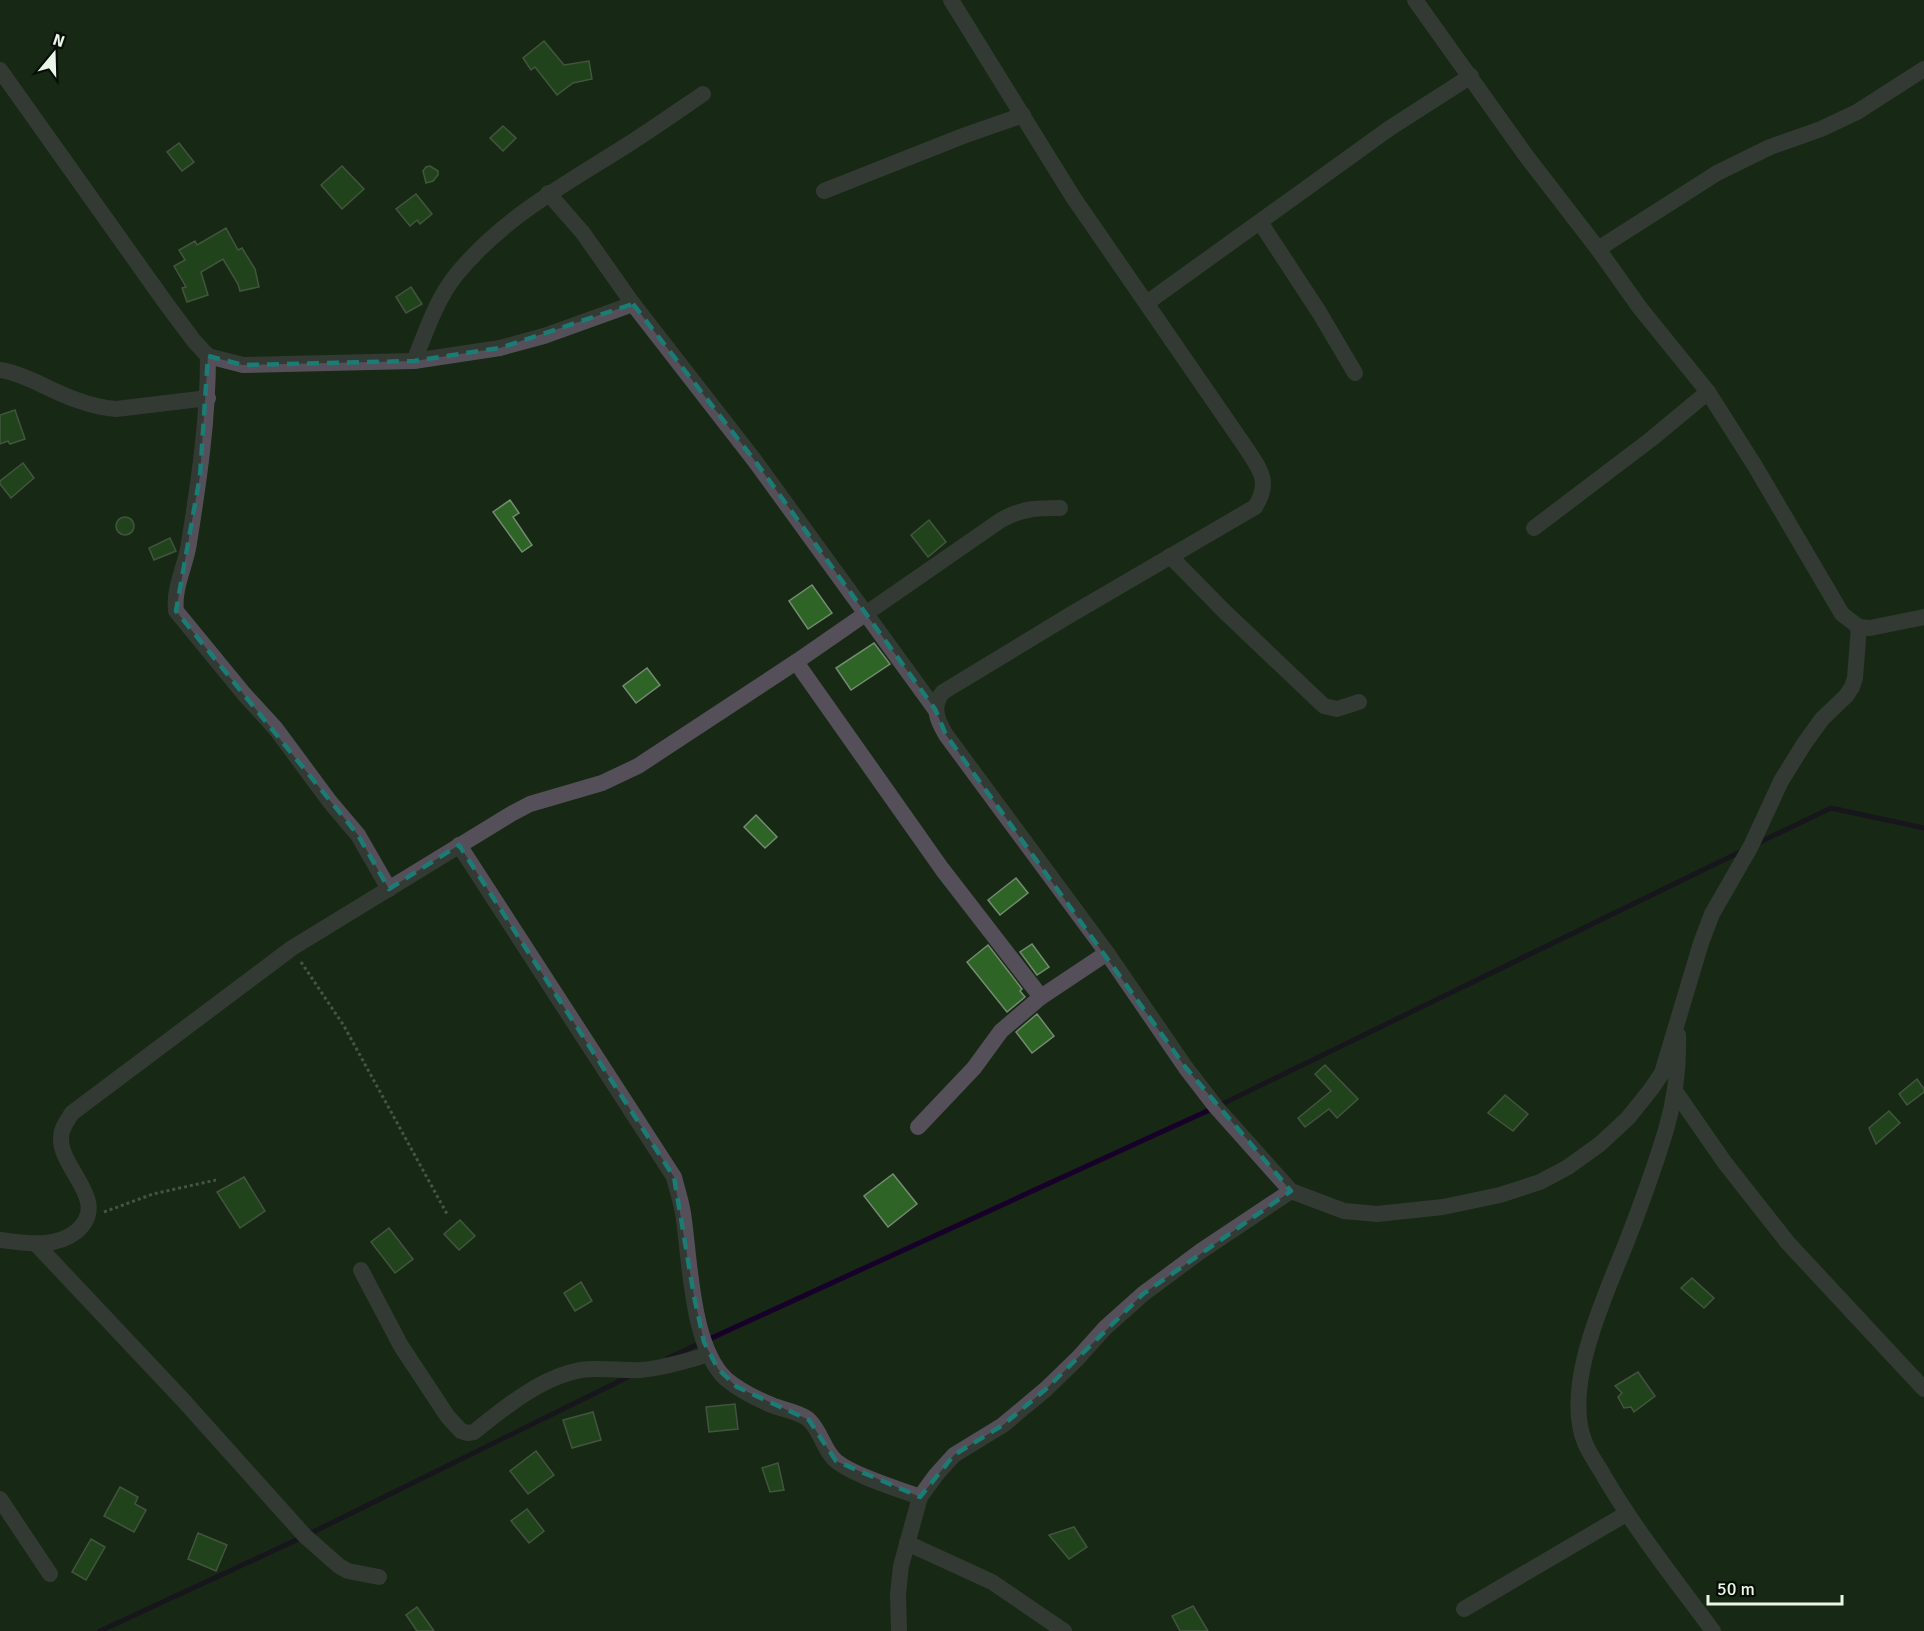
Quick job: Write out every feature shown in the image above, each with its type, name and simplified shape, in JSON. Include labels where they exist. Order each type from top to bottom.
[{"type":"street","points":[[935,709],[943,692],[1256,507],[1262,498],[1264,486],[1263,476],[1249,453],[1148,302],[1073,196],[951,0]]},
{"type":"street","points":[[1415,0],[1527,157],[1640,308],[1708,392],[1792,527],[1842,614],[1859,627],[1882,627],[1924,616]]},
{"type":"street","points":[[1598,249],[1717,173],[1770,147],[1821,129],[1857,112],[1924,69]]},
{"type":"street","points":[[0,70],[165,302],[208,356],[243,364],[414,362],[500,348],[544,336],[633,304]]},
{"type":"street","points":[[1148,302],[1390,128],[1471,76]]},
{"type":"street","points":[[414,362],[436,309],[455,276],[514,217],[703,94]]},
{"type":"street","points":[[824,191],[1023,115]]},
{"type":"street","points":[[548,193],[583,233],[633,304],[755,461],[935,709],[939,724],[946,735],[1107,953],[1204,1092],[1291,1191],[1344,1210],[1377,1214],[1443,1207],[1500,1195],[1540,1182],[1568,1167],[1600,1144],[1628,1118],[1662,1073],[1712,914],[1751,846],[1781,782],[1804,744],[1822,719],[1852,687],[1856,678],[1859,627]]},
{"type":"street","points":[[1260,222],[1319,312],[1355,373]]},
{"type":"street","points":[[208,356],[208,398],[201,476],[189,546],[177,588],[176,611],[276,729],[330,802],[358,835],[389,889]]},
{"type":"street","points":[[0,370],[19,375],[71,398],[104,408],[116,409],[208,398]]},
{"type":"street","points":[[1534,528],[1708,392]]},
{"type":"street","points":[[0,1240],[36,1245],[57,1241],[71,1235],[88,1218],[88,1203],[65,1154],[61,1139],[63,1127],[72,1113],[292,948],[501,819],[530,804],[602,783],[638,766],[796,662],[1001,520],[1030,508],[1060,508]]},
{"type":"street","points":[[1170,556],[1324,706],[1337,709],[1359,702]]},
{"type":"street","points":[[796,662],[942,869],[1041,997]]},
{"type":"street","points":[[459,844],[674,1177],[682,1211],[694,1296],[709,1354],[726,1379],[773,1406],[809,1420],[827,1450],[836,1461],[849,1469],[920,1497]]},
{"type":"street","points":[[918,1127],[974,1068],[1001,1030],[1041,997],[1107,953]]},
{"type":"street","points":[[1678,1019],[1679,1061],[1666,1129],[1624,1247],[1606,1287],[1582,1371],[1578,1410],[1584,1443],[1626,1514],[1713,1631]]},
{"type":"street","points":[[1675,1091],[1725,1163],[1788,1243],[1924,1389]]},
{"type":"street","points":[[899,1631],[898,1594],[901,1566],[920,1497],[936,1475],[954,1455],[1003,1425],[1046,1389],[1105,1328],[1143,1294],[1201,1251],[1291,1191]]},
{"type":"street","points":[[36,1245],[183,1400],[305,1536],[339,1566],[379,1577]]},
{"type":"street","points":[[361,1270],[401,1346],[448,1417],[461,1431],[468,1433],[474,1432],[504,1408],[544,1384],[581,1370],[642,1370],[679,1364],[709,1354]]},
{"type":"street","points":[[0,1499],[50,1574]]},
{"type":"street","points":[[1464,1609],[1626,1514]]},
{"type":"street","points":[[907,1543],[992,1582],[1064,1631]]},
{"type":"path","points":[[292,948],[344,1026],[447,1214]]},
{"type":"path","points":[[88,1218],[153,1194],[216,1180]]},
{"type":"highlighted area","points":[[633,304],[755,461],[935,709],[946,735],[1186,1068],[1291,1191],[1143,1294],[1046,1389],[1003,1425],[954,1455],[920,1497],[836,1461],[809,1420],[737,1387],[718,1369],[704,1342],[674,1177],[459,845],[389,889],[358,835],[176,611],[200,476],[208,356],[243,365],[414,361],[500,348]]},
{"type":"building","points":[[544,41],[564,65],[589,61],[592,79],[573,83],[557,95],[535,67],[531,70],[523,58]]},
{"type":"building","points":[[503,126],[516,138],[503,151],[490,138]]},
{"type":"building","points":[[179,143],[194,162],[182,171],[167,152]]},
{"type":"building","points":[[342,166],[364,189],[342,209],[321,185]]},
{"type":"building","points":[[430,166],[438,171],[438,175],[433,181],[426,183],[423,171]]},
{"type":"building","points":[[416,194],[432,214],[420,224],[417,220],[410,226],[396,209]]},
{"type":"building","points":[[226,228],[238,250],[242,248],[255,269],[259,287],[240,291],[223,259],[201,272],[208,295],[187,302],[182,288],[186,287],[174,266],[185,260],[179,250],[195,241],[197,245]]},
{"type":"building","points":[[411,287],[422,304],[406,313],[396,297]]},
{"type":"building","points":[[15,410],[25,439],[10,444],[8,441],[0,444],[0,415]]},
{"type":"building","points":[[23,463],[34,478],[11,498],[0,481]]},
{"type":"building","points":[[510,500],[519,513],[513,517],[532,545],[522,552],[493,512]]},
{"type":"building","points":[[125,517],[131,520],[134,526],[131,532],[125,535],[119,532],[116,526],[119,520]]},
{"type":"building","points":[[929,520],[946,542],[928,557],[911,535]]},
{"type":"building","points":[[170,538],[176,551],[154,560],[149,548]]},
{"type":"building","points":[[812,585],[832,613],[808,629],[789,601]]},
{"type":"building","points":[[874,643],[890,664],[851,690],[836,668]]},
{"type":"building","points":[[647,668],[660,685],[636,703],[623,686]]},
{"type":"building","points":[[756,815],[777,837],[765,848],[744,827]]},
{"type":"building","points":[[1016,878],[1028,893],[1000,915],[988,900]]},
{"type":"building","points":[[1032,944],[1049,967],[1037,975],[1020,952]]},
{"type":"building","points":[[988,945],[1022,989],[1020,991],[1025,997],[1007,1012],[967,962]]},
{"type":"building","points":[[1037,1014],[1054,1036],[1032,1053],[1016,1032]]},
{"type":"building","points":[[1325,1065],[1358,1099],[1337,1118],[1329,1109],[1305,1127],[1298,1118],[1331,1091],[1315,1074]]},
{"type":"building","points":[[1917,1079],[1924,1092],[1907,1105],[1899,1094]]},
{"type":"building","points":[[1505,1095],[1528,1114],[1513,1131],[1488,1113]]},
{"type":"building","points":[[1889,1111],[1900,1123],[1876,1144],[1869,1128]]},
{"type":"building","points":[[893,1174],[917,1204],[888,1227],[864,1196]]},
{"type":"building","points":[[244,1177],[265,1211],[240,1228],[217,1192]]},
{"type":"building","points":[[460,1220],[475,1236],[459,1250],[444,1234]]},
{"type":"building","points":[[389,1228],[413,1259],[395,1273],[371,1242]]},
{"type":"building","points":[[1692,1278],[1714,1298],[1704,1308],[1681,1288]]},
{"type":"building","points":[[581,1282],[592,1301],[575,1311],[564,1293]]},
{"type":"building","points":[[1638,1372],[1655,1396],[1634,1412],[1631,1407],[1624,1408],[1618,1397],[1622,1393],[1615,1386]]},
{"type":"building","points":[[735,1404],[738,1429],[709,1432],[706,1407]]},
{"type":"building","points":[[593,1412],[601,1440],[572,1448],[563,1420]]},
{"type":"building","points":[[536,1451],[554,1475],[528,1494],[510,1471]]},
{"type":"building","points":[[778,1463],[784,1490],[770,1492],[762,1468]]},
{"type":"building","points":[[120,1487],[138,1497],[135,1504],[146,1510],[134,1532],[104,1516]]},
{"type":"building","points":[[527,1509],[544,1531],[529,1543],[511,1521]]},
{"type":"building","points":[[1074,1527],[1087,1547],[1069,1559],[1049,1535]]},
{"type":"building","points":[[198,1533],[227,1545],[216,1571],[188,1559]]},
{"type":"building","points":[[91,1539],[105,1547],[86,1580],[72,1572]]},
{"type":"building","points":[[1193,1606],[1208,1631],[1180,1631],[1172,1616]]},
{"type":"building","points":[[417,1607],[434,1631],[417,1631],[406,1615]]},
{"type":"waterway","points":[[1758,843],[1831,808],[1924,828]]},
{"type":"waterway","points":[[668,1358],[1216,1107],[1742,851]]},
{"type":"waterway","points":[[100,1631],[305,1536],[630,1376]]}]
